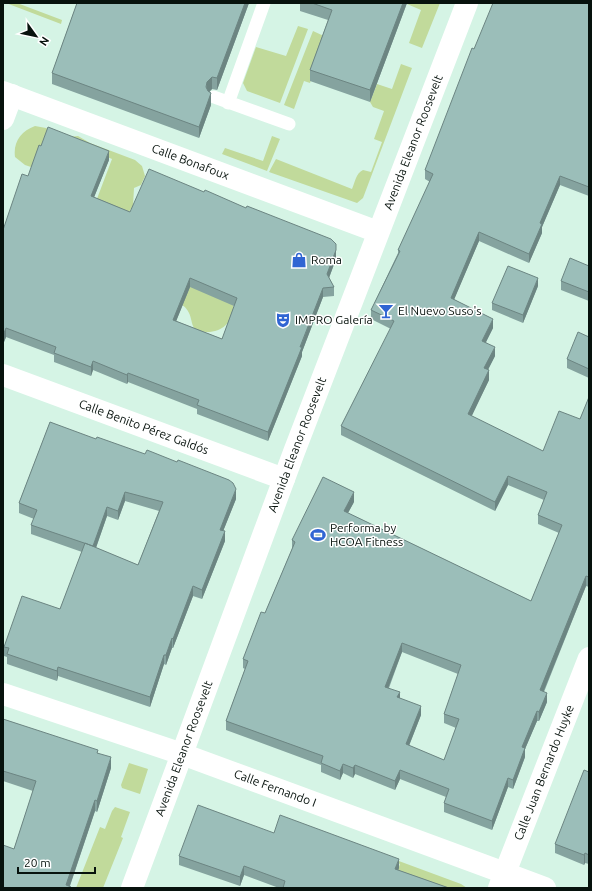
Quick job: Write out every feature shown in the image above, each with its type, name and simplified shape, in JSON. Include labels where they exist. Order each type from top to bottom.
[{"type":"street","name":"Avenida Eleanor Roosevelt","points":[[132,888],[284,479],[467,3]]},
{"type":"street","name":"Calle Bonafoux","points":[[7,94],[378,232]]},
{"type":"street","points":[[3,119],[7,94]]},
{"type":"street","name":"Calle Benito Pérez Galdós","points":[[3,375],[284,479]]},
{"type":"street","name":"Calle Juan Bernardo Huyke","points":[[502,880],[589,658]]},
{"type":"street","name":"Calle Fernando I","points":[[3,694],[182,754],[502,880],[545,888]]},
{"type":"lane","points":[[228,102],[264,3]]},
{"type":"lane","points":[[214,97],[289,124]]},
{"type":"green space","points":[[6,3],[17,3],[62,20],[61,24]]},
{"type":"green space","points":[[407,3],[440,3],[422,48],[409,43],[421,10]]},
{"type":"green space","points":[[298,26],[308,29],[280,103],[247,91],[243,83],[256,47],[286,56]]},
{"type":"green space","points":[[313,31],[326,37],[310,83],[304,81],[294,109],[284,105]]},
{"type":"green space","points":[[401,64],[412,68],[363,198],[357,203],[269,172],[276,159],[352,189],[357,175],[361,171],[371,172],[382,142],[374,139],[384,111],[373,107],[370,102],[377,84],[392,89]]},
{"type":"green space","points":[[35,126],[46,128],[59,135],[69,137],[78,136],[90,143],[135,160],[142,166],[145,176],[141,185],[134,188],[133,206],[124,219],[95,204],[112,159],[93,151],[34,168],[25,165],[15,157],[15,147],[19,138],[30,128]]},
{"type":"green space","points":[[272,136],[280,139],[267,171],[222,154],[225,148],[263,161]]},
{"type":"green space","points":[[159,269],[233,305],[232,316],[229,321],[223,328],[218,330],[204,332],[195,329],[192,324],[190,314],[186,308],[175,301],[150,292]]},
{"type":"green space","points":[[129,763],[148,769],[140,794],[122,788],[121,785]]},
{"type":"green space","points":[[115,807],[130,812],[121,837],[123,838],[103,888],[76,888],[100,827],[105,829]]},
{"type":"green space","points":[[388,857],[461,884],[467,888],[424,888],[395,878],[400,864],[387,859]]},
{"type":"building","points":[[77,3],[245,3],[217,78],[212,77],[207,82],[206,87],[211,93],[199,127],[52,73]]},
{"type":"building","points":[[312,3],[403,3],[370,90],[310,70],[332,10]]},
{"type":"building","points":[[493,3],[589,3],[589,187],[560,176],[540,223],[542,224],[529,254],[479,232],[451,298],[493,319],[482,341],[495,347],[484,368],[489,370],[468,414],[543,451],[559,411],[580,419],[589,397],[589,577],[586,576],[540,690],[547,693],[539,712],[537,711],[522,747],[525,748],[513,780],[508,778],[492,821],[444,803],[449,789],[400,770],[395,781],[355,765],[353,768],[343,764],[340,771],[321,763],[323,756],[226,721],[248,661],[243,659],[261,612],[265,613],[295,542],[292,540],[323,477],[354,492],[344,511],[531,601],[562,525],[538,515],[547,492],[508,476],[495,502],[341,426],[394,321],[371,310],[400,251],[398,250],[433,174],[425,170],[472,48],[474,49]],"holes":[[[402,643],[461,665],[444,714],[459,719],[444,760],[406,744],[421,706],[397,697],[400,692],[385,687]]]},
{"type":"building","points":[[48,127],[109,151],[91,196],[130,212],[149,169],[204,192],[205,190],[246,208],[247,206],[331,239],[336,244],[336,250],[327,274],[334,287],[323,288],[300,347],[302,347],[268,432],[197,405],[199,400],[128,373],[127,375],[93,361],[91,367],[54,353],[56,347],[6,328],[4,333],[3,332],[3,230],[22,174],[28,176],[39,145],[41,146]],"holes":[[[190,278],[237,298],[222,339],[173,320]]]},
{"type":"building","points":[[570,258],[589,266],[589,292],[561,281]]},
{"type":"building","points":[[508,266],[538,278],[523,315],[492,303]]},
{"type":"building","points":[[578,332],[589,337],[589,369],[567,359]]},
{"type":"building","points":[[50,422],[96,439],[97,437],[145,454],[147,450],[177,462],[178,460],[229,480],[233,483],[236,489],[220,530],[225,531],[202,590],[193,586],[173,639],[172,638],[166,655],[164,655],[150,697],[58,667],[57,671],[7,654],[9,648],[4,647],[22,596],[60,609],[85,543],[31,525],[37,510],[19,503]],"holes":[[[125,492],[163,502],[138,565],[89,545],[93,546],[107,507],[118,511]]]},
{"type":"building","points":[[3,719],[98,750],[97,753],[111,757],[97,801],[95,800],[66,885],[71,888],[3,888],[3,845],[14,849],[36,781],[3,771]]},
{"type":"building","points":[[584,770],[589,772],[589,855],[585,853],[584,855],[555,844]]},
{"type":"building","points":[[198,805],[274,833],[280,815],[399,859],[395,869],[449,888],[283,888],[285,881],[244,866],[240,877],[179,856]]},
{"type":"place","name":"Roma","points":[[299,260]]},
{"type":"place","name":"El Nuevo Suso's","points":[[386,311]]},
{"type":"place","name":"IMPRO Galería","points":[[283,320]]},
{"type":"place","name":"Performa by HCOA Fitness","points":[[318,535]]}]
